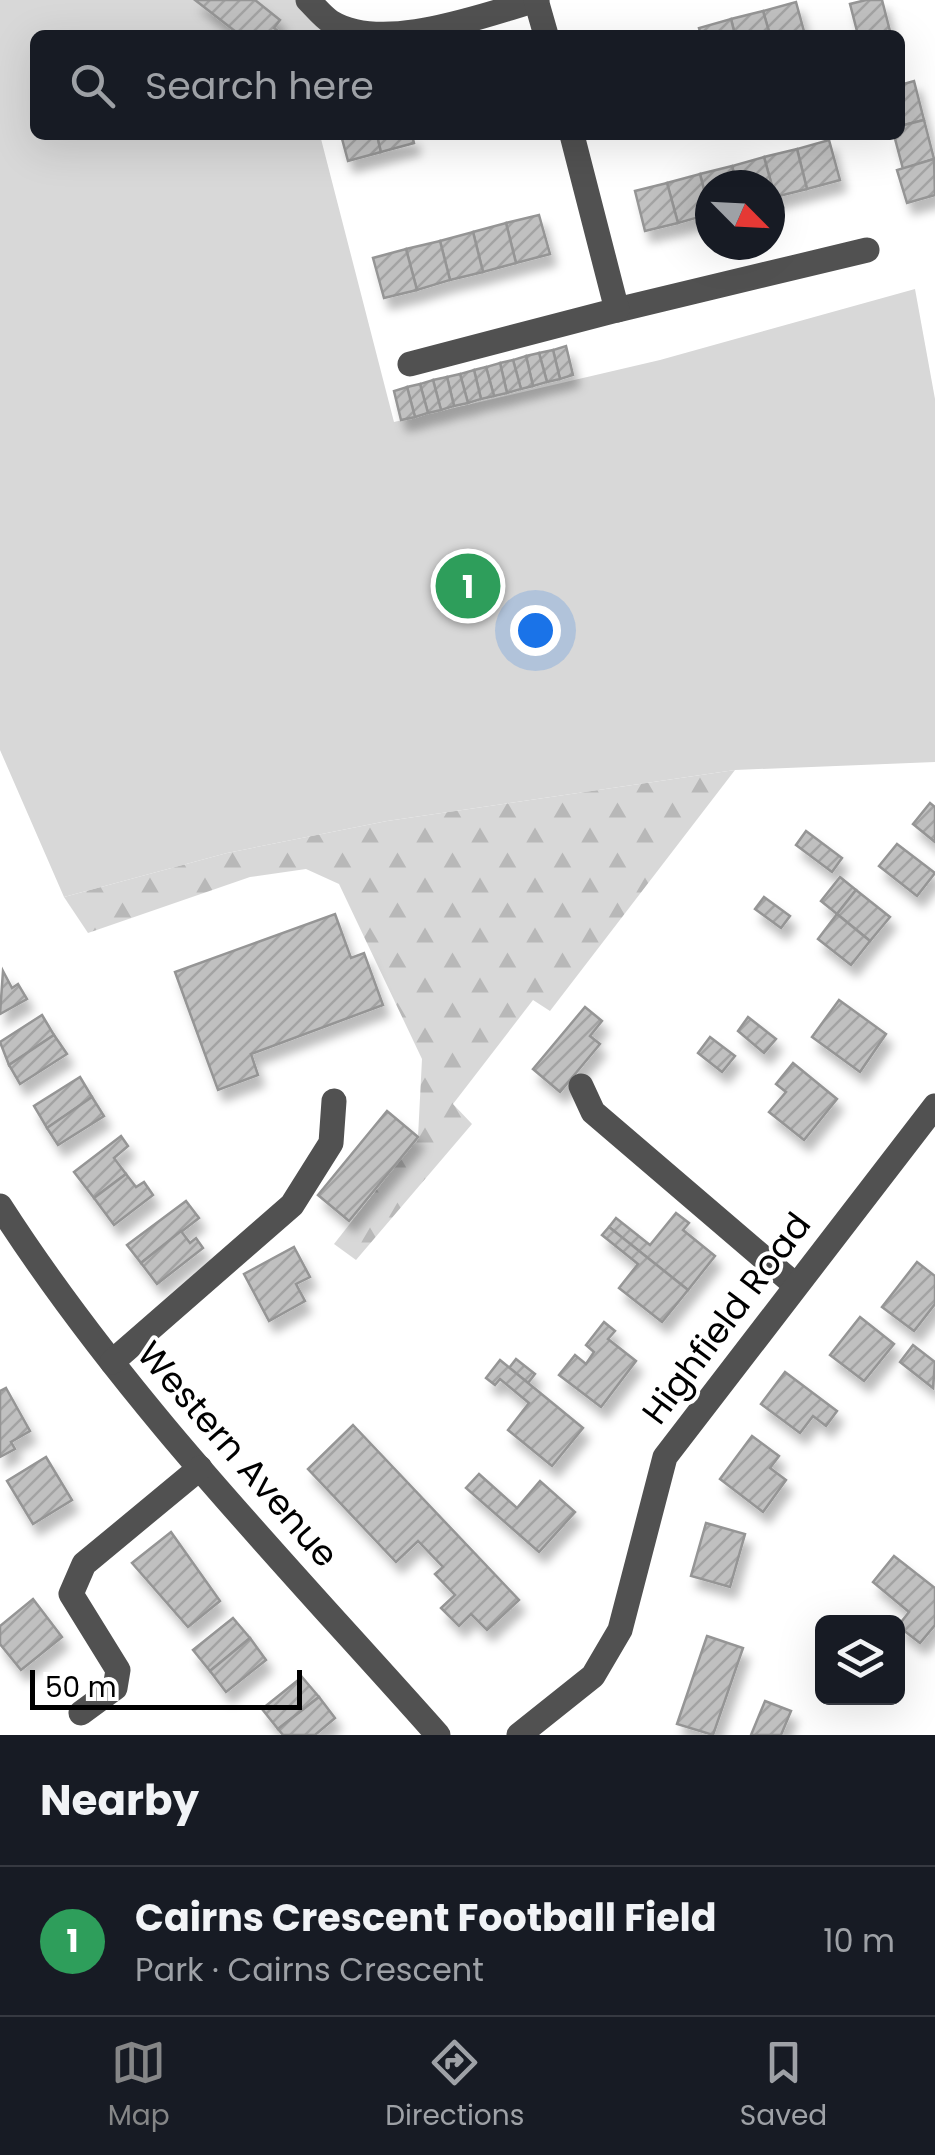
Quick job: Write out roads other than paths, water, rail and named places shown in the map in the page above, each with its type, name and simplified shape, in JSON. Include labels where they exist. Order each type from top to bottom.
[{"type":"street","points":[[308,0],[332,23],[362,30]]},
{"type":"street","points":[[419,30],[537,0],[545,30]]},
{"type":"street","points":[[573,140],[617,310]]},
{"type":"street","points":[[410,364],[867,250]]},
{"type":"street","points":[[581,1086],[593,1112],[794,1284]]},
{"type":"street","points":[[112,1362],[292,1205],[331,1143],[334,1100]]},
{"type":"street","name":"Highfield Road","points":[[519,1735],[593,1676],[620,1630],[664,1456],[935,1106]]},
{"type":"street","name":"Western Avenue","points":[[0,1206],[40,1268],[112,1362],[200,1468],[438,1735]]},
{"type":"street","points":[[81,1713],[115,1688],[118,1670],[71,1594],[84,1564],[200,1468]]},
{"type":"place","name":"Cairns Crescent Football Field","points":[[468,586]]}]
